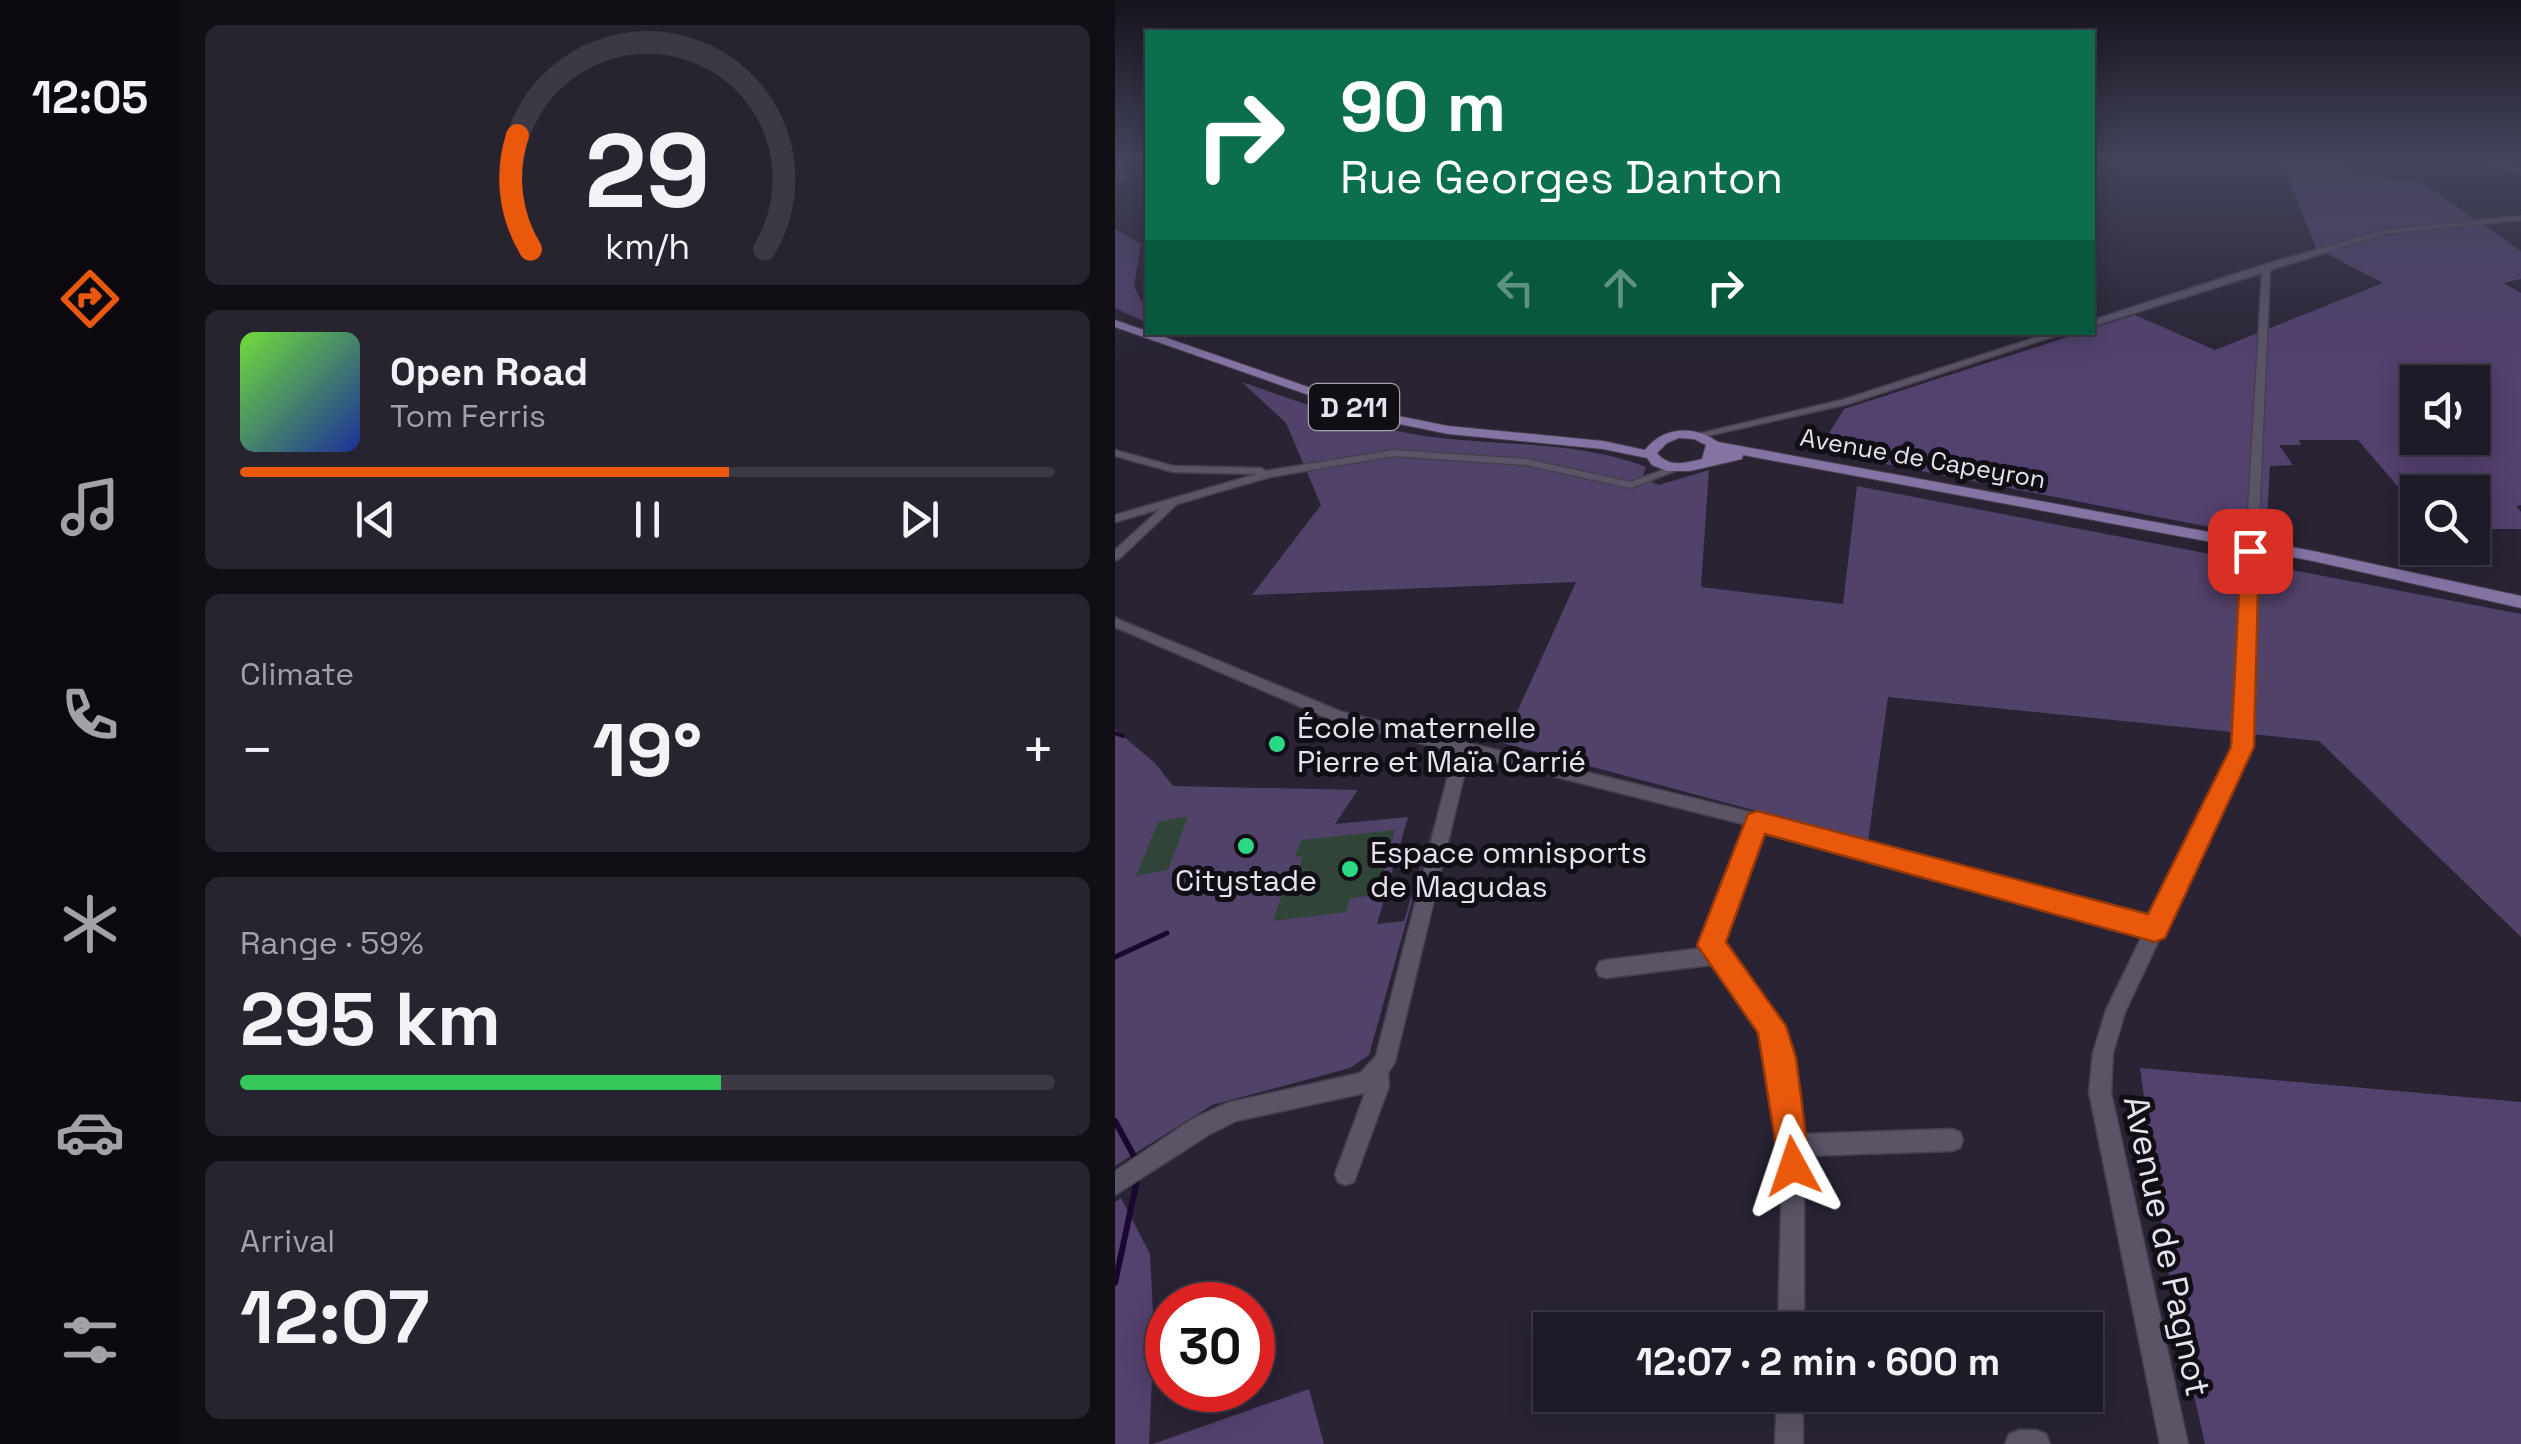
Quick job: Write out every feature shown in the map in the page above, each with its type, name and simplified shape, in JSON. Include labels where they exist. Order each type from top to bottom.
[{"type":"main road","name":"D 211","points":[[1115,323],[1145,334]]},
{"type":"main road","name":"D 211","points":[[1149,335],[1380,416],[1448,430],[1603,445],[1654,459]]},
{"type":"main road","name":"D 211","points":[[1603,445],[1661,440]]},
{"type":"main road","points":[[1661,440],[1707,445],[1678,468],[1654,459],[1661,440]]},
{"type":"main road","name":"Avenue de Capeyron","points":[[1707,445],[2063,509],[2521,602],[2251,548]]},
{"type":"street","points":[[2095,322],[2384,232],[2470,224]]},
{"type":"street","name":"Avenue de Pagnot","points":[[2174,1444],[2100,1092],[2103,1053],[2116,1010],[2242,747],[2266,267]]},
{"type":"street","points":[[1707,445],[1725,427],[1845,402],[2054,335]]},
{"type":"street","name":"D 211","points":[[1115,519],[1269,474],[1394,453],[1526,462],[1620,484],[1651,480],[1678,468]]},
{"type":"street","points":[[1118,457],[1173,469],[1269,474]]},
{"type":"street","points":[[1651,480],[1654,459]]},
{"type":"street","points":[[1115,556],[1179,499]]},
{"type":"street","points":[[1115,622],[1339,717],[1757,822],[2155,929]]},
{"type":"street","points":[[1121,1180],[1235,1111],[1366,1082],[1379,1072],[1385,1062],[1463,748]]},
{"type":"street","points":[[1757,822],[1712,932],[1715,955],[1771,1026],[1793,1146],[1791,1312]]},
{"type":"street","points":[[1606,970],[1715,955]]},
{"type":"street","points":[[1346,1174],[1378,1086],[1379,1072]]},
{"type":"street","points":[[1793,1146],[1952,1140]]},
{"type":"street","points":[[1789,1444],[1790,1412]]},
{"type":"street","points":[[2019,1444],[2036,1444]]},
{"type":"shaded area","points":[[2306,224],[2482,224],[2521,251],[2521,279],[2504,283],[2521,293],[2521,505],[2516,506],[2521,512],[2521,529],[2490,529],[2490,475],[2400,475],[2400,489],[2358,440],[2299,440],[2301,445],[2279,445],[2293,465],[2270,466],[2266,538],[1818,451],[1844,409],[2074,335],[2095,335],[2095,327],[2135,315],[2215,350],[2383,283],[2316,248]]},
{"type":"shaded area","points":[[1115,229],[1141,244],[1134,286],[1145,308],[1145,322],[1115,308]]},
{"type":"shaded area","points":[[1242,382],[1396,431],[1563,448],[1619,458],[1646,467],[1642,478],[1659,485],[1709,470],[1701,587],[1843,604],[1857,486],[2521,614],[2521,937],[2319,741],[1888,697],[1868,841],[1503,743],[1576,582],[1252,595],[1321,505],[1286,423]]},
{"type":"shaded area","points":[[1115,729],[1155,763],[1173,786],[1358,790],[1335,824],[1408,817],[1377,924],[1404,921],[1436,815],[1369,1055],[1350,1068],[1212,1105],[1115,1166]]},
{"type":"shaded area","points":[[2140,1068],[2521,1102],[2521,1444],[2205,1444],[2172,1298]]},
{"type":"shaded area","points":[[1121,1198],[1150,1254],[1151,1282],[1145,1282],[1145,1412],[1150,1412],[1149,1444],[1115,1444],[1115,1202]]},
{"type":"shaded area","points":[[1309,1389],[1324,1444],[1153,1444],[1244,1412],[1275,1412],[1275,1401]]},
{"type":"building","points":[[1188,816],[1168,870],[1136,876],[1158,822]]},
{"type":"building","name":"Espace omnisports de Magudas","points":[[1395,830],[1378,895],[1350,898],[1346,912],[1273,921],[1287,880],[1295,880],[1303,856],[1295,857],[1301,840]]},
{"type":"waterway","points":[[1115,733],[1123,736]]},
{"type":"waterway","points":[[1115,957],[1167,933]]},
{"type":"waterway","points":[[1115,1121],[1137,1162]]},
{"type":"waterway","points":[[1115,1283],[1137,1180]]},
{"type":"place","name":"École maternelle Pierre et Maïa Carrié","points":[[1277,744]]},
{"type":"place","name":"Citystade","points":[[1246,846]]},
{"type":"place","name":"Espace omnisports de Magudas","points":[[1350,869]]},
{"type":"route","points":[[1793,1166],[1781,1058],[1771,1026],[1711,945],[1712,932],[1757,822],[2155,929],[2242,747],[2250,551]]}]
